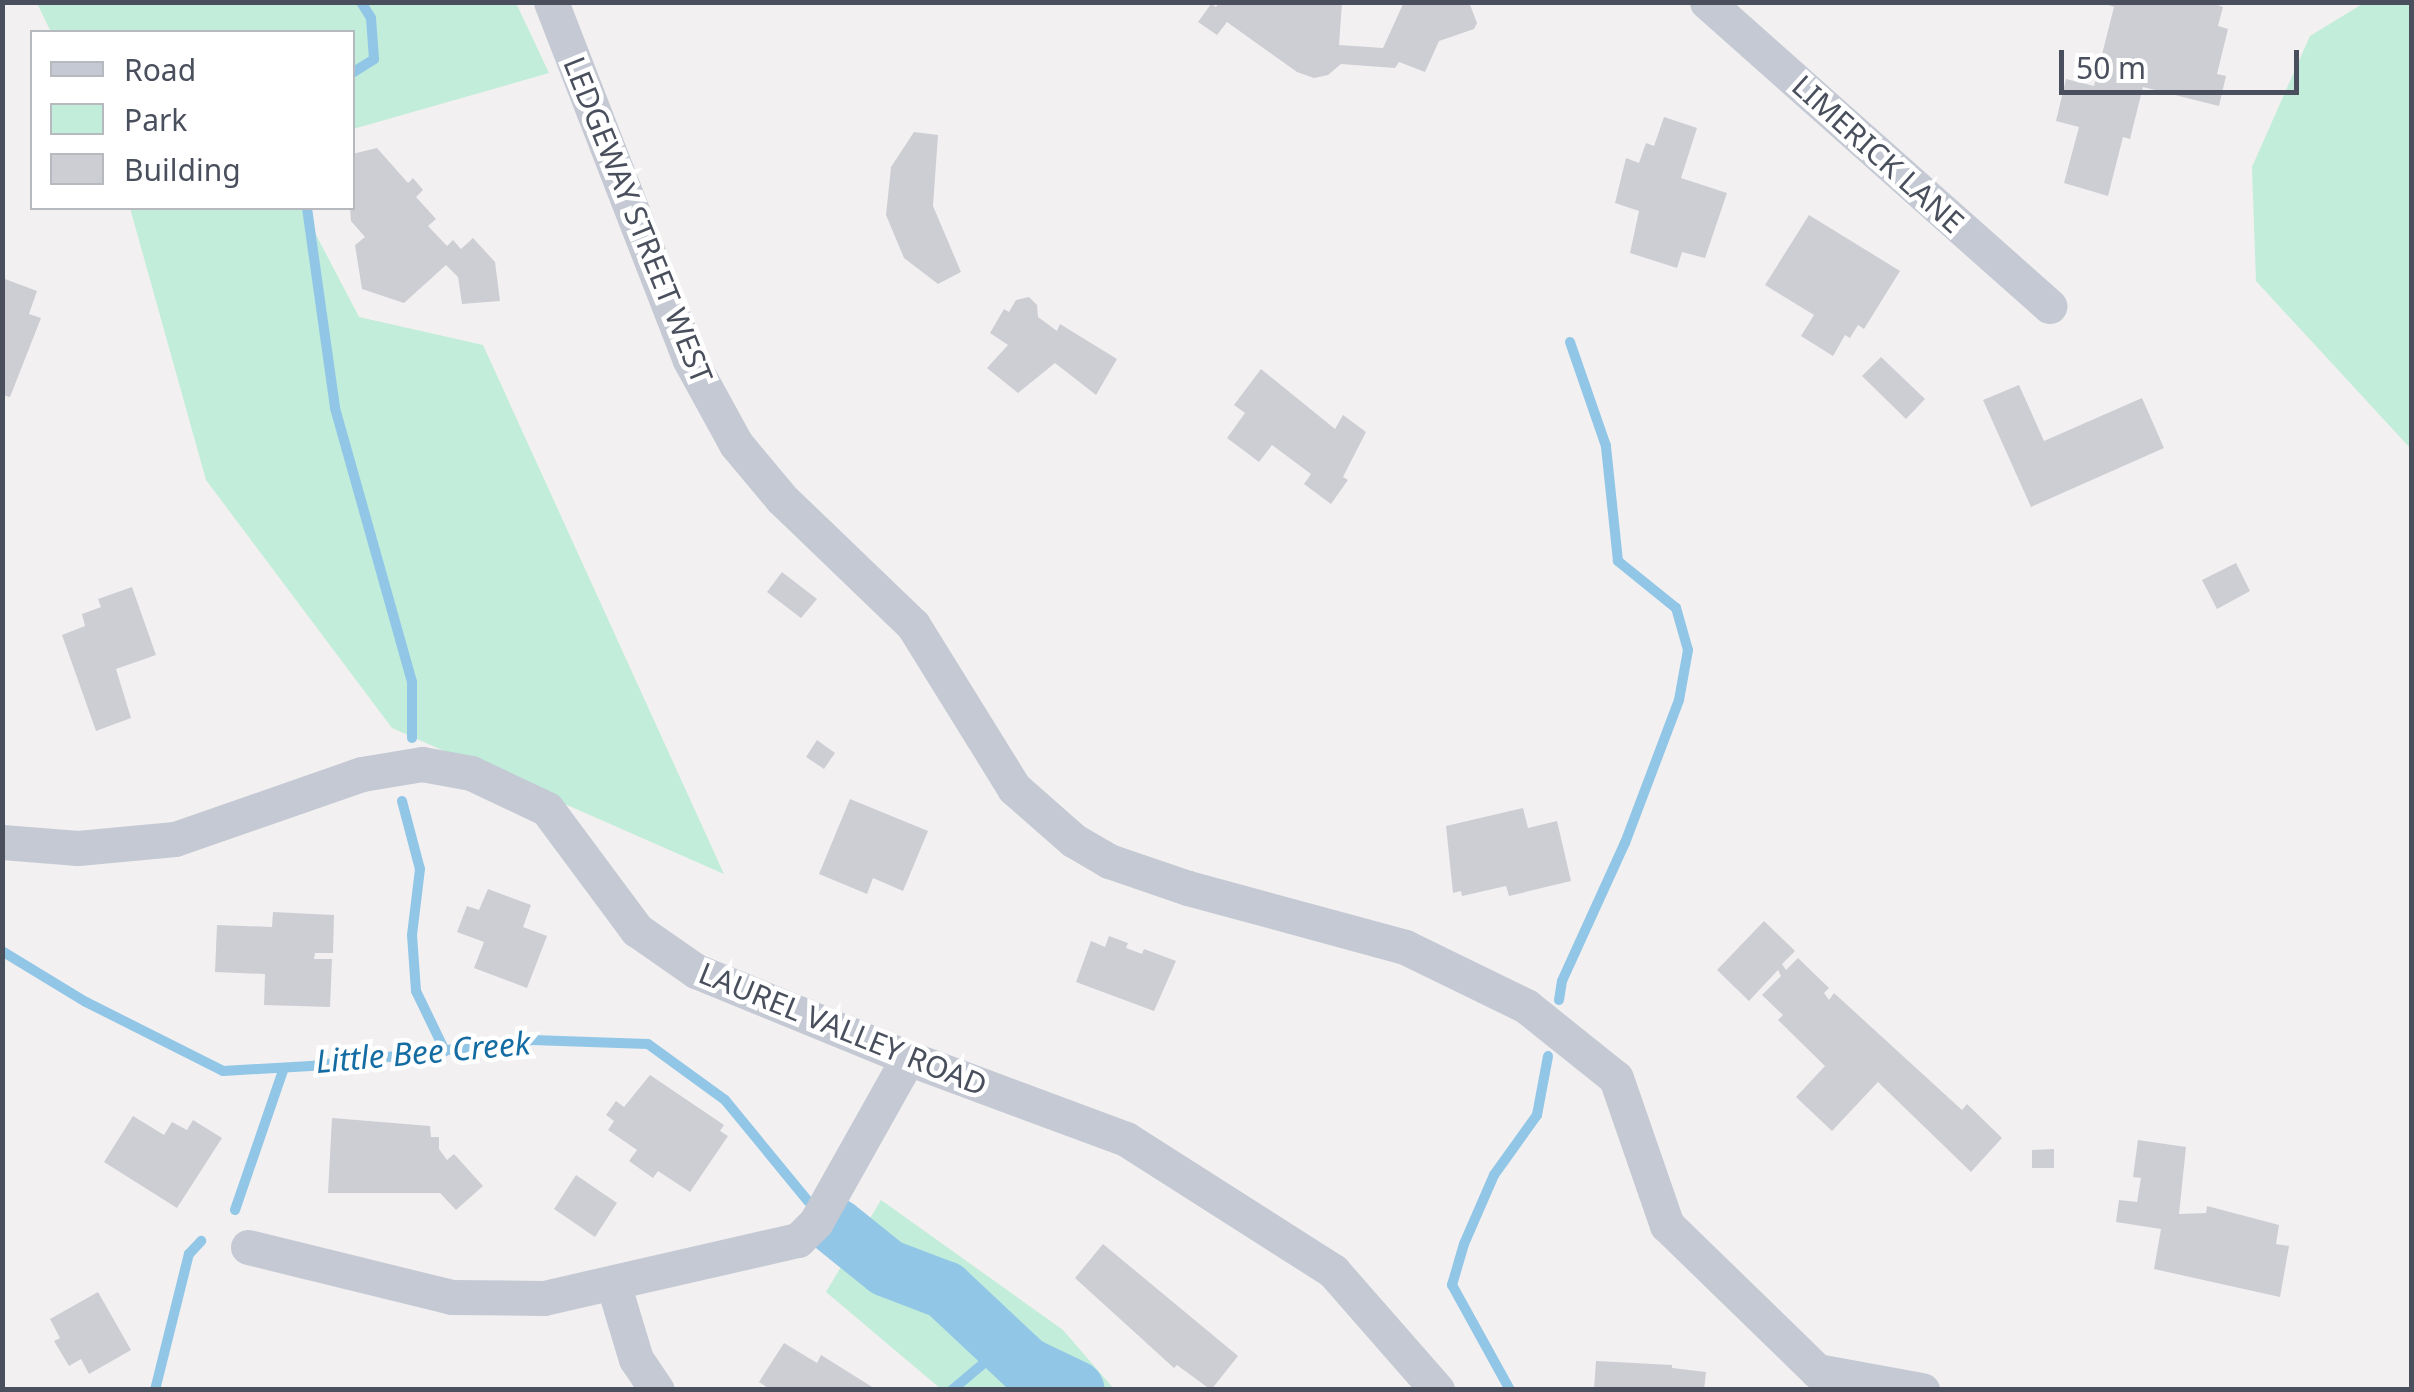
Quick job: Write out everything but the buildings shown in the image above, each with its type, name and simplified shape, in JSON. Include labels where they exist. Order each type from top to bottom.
[{"type":"street","name":"LEDGEWAY STREET WEST","points":[[551,2],[690,360],[736,444],[782,499],[913,625],[1014,788],[1073,840],[1109,861],[1188,888],[1405,947],[1526,1006],[1616,1078],[1668,1225],[1813,1380]]},
{"type":"street","name":"LIMERICK LANE","points":[[1707,2],[2049,306]]},
{"type":"street","name":"LAUREL VALLEY ROAD","points":[[2,842],[78,848],[176,839],[362,774],[422,764],[470,773],[547,809],[637,930],[696,972],[908,1058],[1126,1139],[1333,1272],[1438,1390]]},
{"type":"street","points":[[248,1247],[451,1297],[544,1298],[798,1240],[816,1222],[908,1058]]},
{"type":"street","points":[[613,1284],[636,1360],[657,1390]]},
{"type":"street","points":[[1813,1380],[1922,1390]]},
{"type":"green space","points":[[37,3],[516,3],[549,73],[355,128],[355,30],[50,30]]},
{"type":"green space","points":[[2364,3],[2411,3],[2411,449],[2256,281],[2252,167],[2310,36]]},
{"type":"green space","points":[[131,210],[303,210],[359,317],[483,345],[724,874],[392,728],[206,480]]},
{"type":"green space","points":[[881,1200],[1063,1330],[1114,1389],[941,1389],[826,1292]]},
{"type":"waterway","points":[[355,71],[374,59],[371,18],[361,2]]},
{"type":"waterway","points":[[307,210],[335,408],[412,682],[412,738]]},
{"type":"waterway","points":[[1559,1000],[1562,981],[1625,843],[1679,700],[1688,650],[1676,608],[1618,561],[1606,446],[1570,342]]},
{"type":"waterway","points":[[402,801],[420,869],[412,935],[416,991],[445,1051]]},
{"type":"waterway","name":"Little Bee Creek","points":[[2,951],[86,1002],[223,1071],[311,1066],[532,1040],[648,1044],[725,1100],[808,1201]]},
{"type":"waterway","points":[[1510,1390],[1452,1285],[1464,1244],[1494,1175],[1537,1115],[1548,1056]]},
{"type":"waterway","points":[[235,1210],[284,1068]]},
{"type":"waterway","name":"Little Bee Creek","points":[[836,1227],[887,1268],[945,1290],[1026,1366],[1076,1390]]},
{"type":"waterway","points":[[155,1390],[189,1254],[201,1241]]},
{"type":"waterway","points":[[952,1390],[1004,1346]]}]
